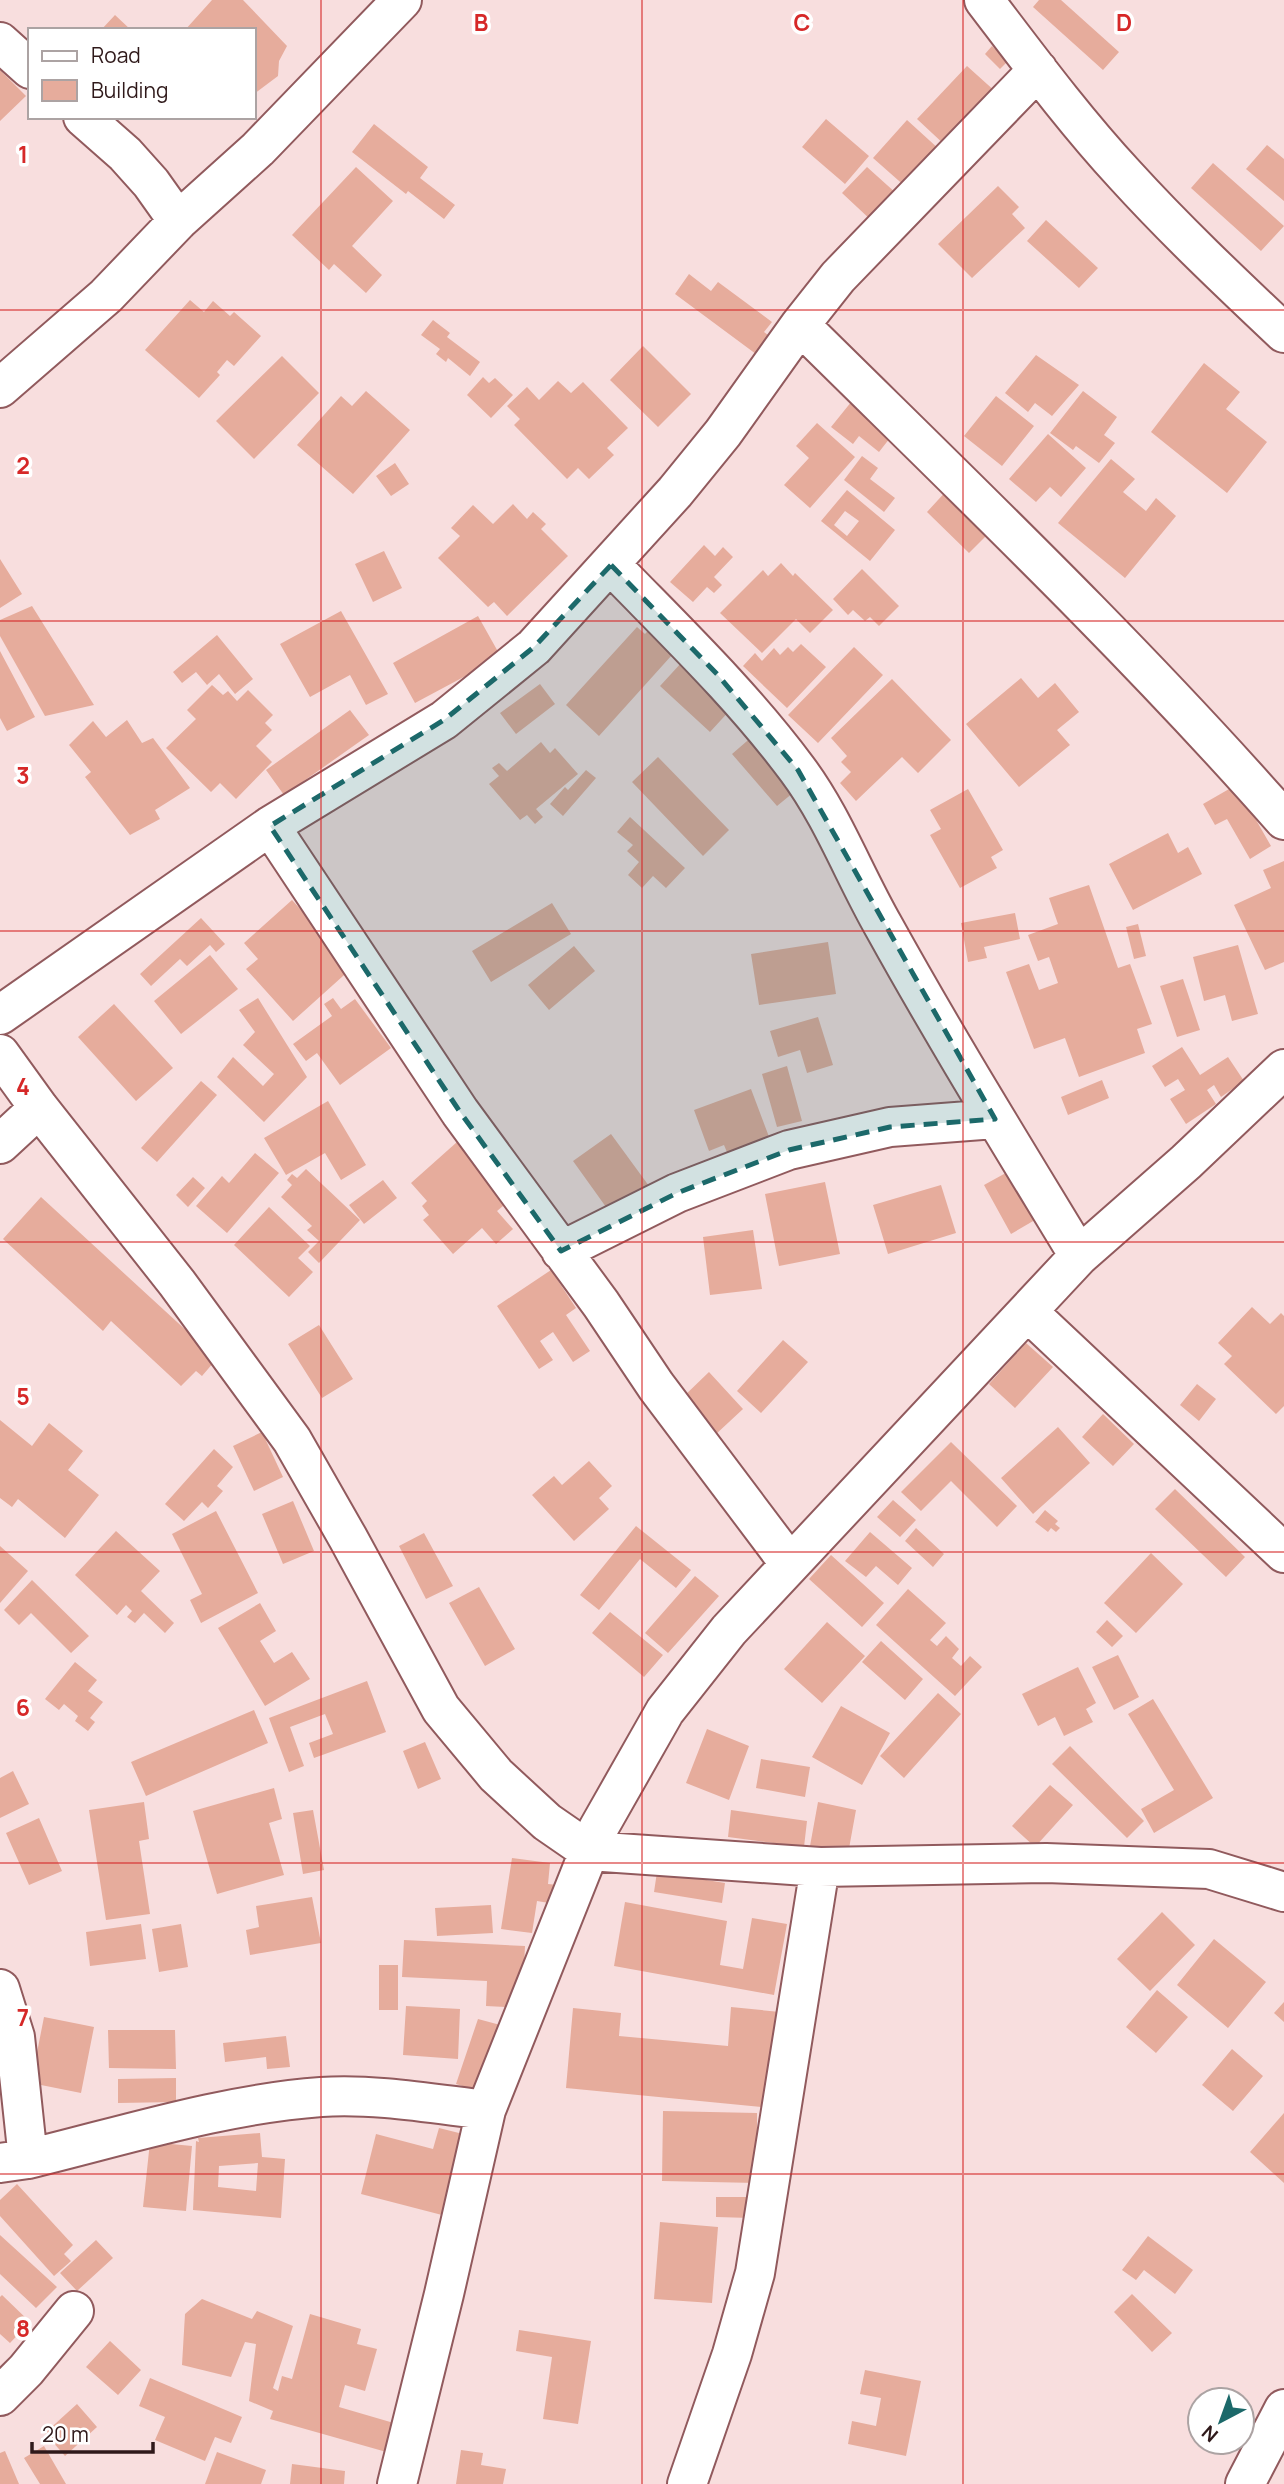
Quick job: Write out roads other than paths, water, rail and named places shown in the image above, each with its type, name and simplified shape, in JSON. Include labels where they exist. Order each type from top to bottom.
[{"type":"street","points":[[0,388],[106,296],[178,221],[258,149],[402,0]]},
{"type":"street","points":[[984,0],[1124,174],[1284,333]]},
{"type":"street","points":[[0,42],[28,67]]},
{"type":"street","points":[[0,1015],[270,826],[444,720],[534,647],[675,492],[723,433],[800,325],[838,277],[1038,70]]},
{"type":"street","points":[[85,119],[151,183],[178,221]]},
{"type":"street","points":[[800,325],[1096,617],[1219,746],[1284,820]]},
{"type":"street","points":[[611,565],[717,674],[798,770],[829,820],[883,925],[995,1119],[1079,1256]]},
{"type":"street","points":[[270,826],[460,1112],[601,1304],[656,1385],[790,1564]]},
{"type":"street","points":[[0,1054],[39,1108],[177,1283],[292,1440],[441,1709],[496,1775],[547,1822],[589,1851],[820,1867],[1046,1863],[1209,1869],[1284,1892]]},
{"type":"street","points":[[397,2484],[486,2110],[598,1829],[665,1711],[729,1630],[1079,1256],[1284,1069]]},
{"type":"street","points":[[0,1144],[39,1108]]},
{"type":"street","points":[[561,1251],[677,1193],[789,1150],[890,1127],[995,1119]]},
{"type":"street","points":[[1028,1312],[1284,1553]]},
{"type":"street","points":[[687,2484],[732,2354],[755,2273],[820,1867]]},
{"type":"street","points":[[0,1989],[15,2037],[14,2161],[252,2105],[323,2096],[398,2100],[486,2110]]},
{"type":"street","points":[[0,2396],[26,2370],[74,2311]]},
{"type":"street","points":[[1245,2484],[1284,2409]]}]
